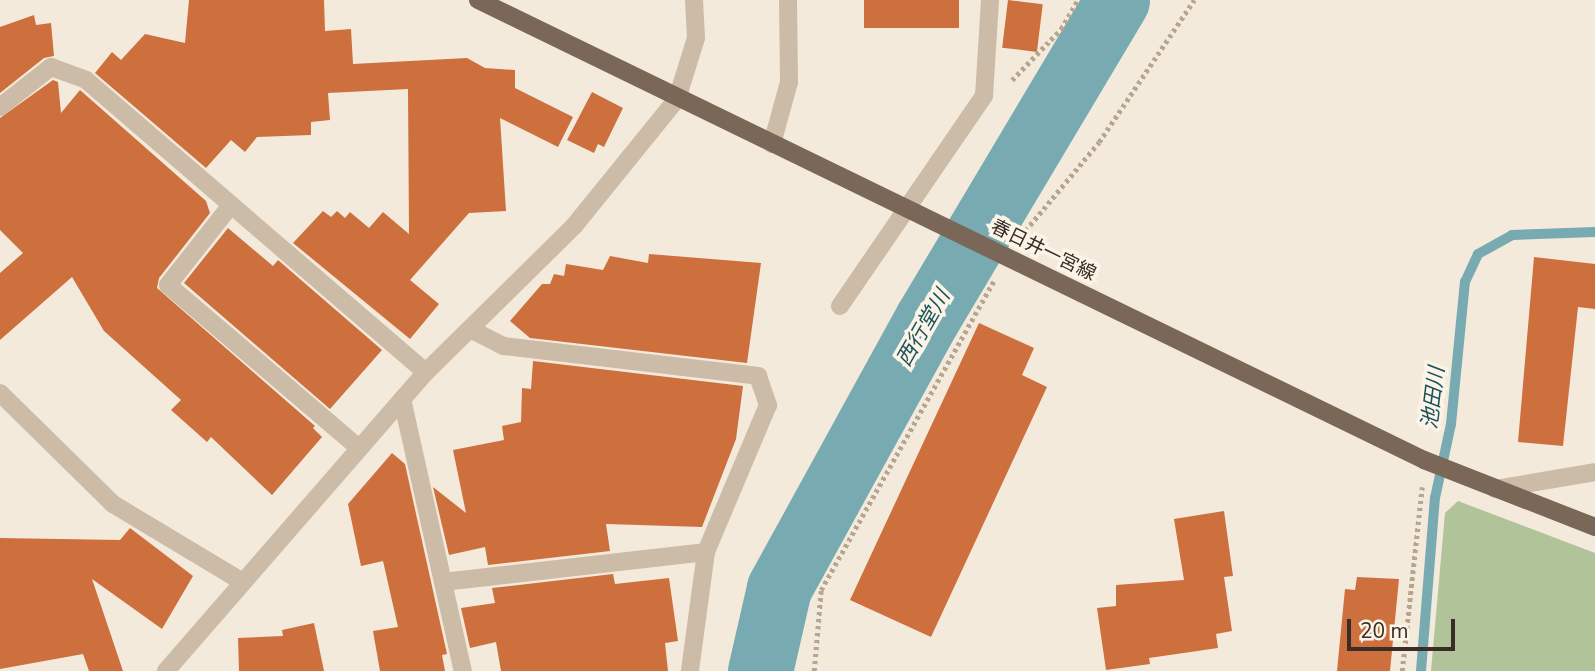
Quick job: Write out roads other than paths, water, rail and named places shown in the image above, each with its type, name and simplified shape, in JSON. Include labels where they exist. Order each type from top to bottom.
[{"type":"main road","name":"春日井一宮線","points":[[478,0],[1430,463],[1595,527]]},
{"type":"street","points":[[166,671],[241,581],[426,372],[574,226],[677,99],[696,38],[694,0]]},
{"type":"street","points":[[772,144],[789,82],[788,0]]},
{"type":"street","points":[[840,306],[984,96],[990,0]]},
{"type":"street","points":[[0,107],[51,67],[86,80],[426,372]]},
{"type":"street","points":[[231,205],[167,285],[359,448]]},
{"type":"street","points":[[470,329],[504,346],[758,376],[768,405],[706,552],[690,671]]},
{"type":"street","points":[[0,393],[113,504],[241,581]]},
{"type":"street","points":[[402,399],[463,671]]},
{"type":"street","points":[[1494,489],[1595,472]]},
{"type":"street","points":[[443,582],[706,552]]},
{"type":"waterway","name":"西行堂川","points":[[760,671],[779,588],[927,319],[1117,0]]},
{"type":"waterway","name":"池田川","points":[[1421,671],[1435,498],[1451,424],[1465,282],[1478,254],[1512,235],[1595,232]]}]
